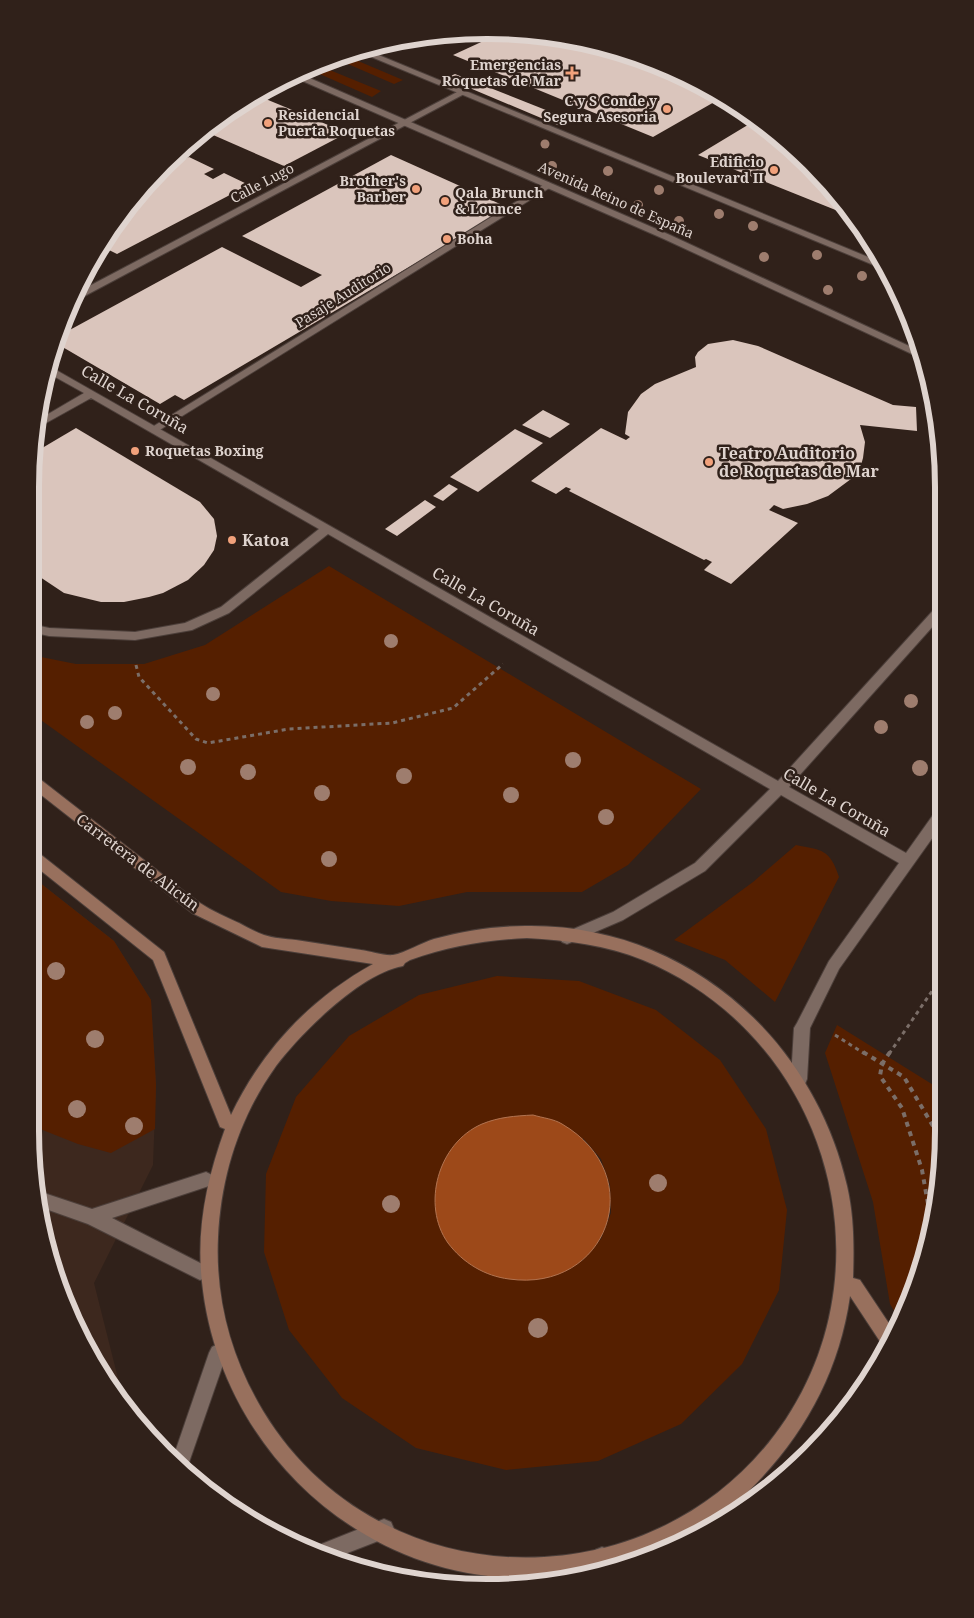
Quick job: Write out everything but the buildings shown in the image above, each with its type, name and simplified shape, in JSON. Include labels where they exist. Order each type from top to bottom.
[{"type":"main road","name":"Carretera de Alicún","points":[[39,787],[198,909],[262,941],[398,962]]},
{"type":"main road","points":[[39,861],[159,956],[226,1122]]},
{"type":"main road","points":[[506,939],[560,940],[629,955],[693,983],[751,1025],[799,1078],[832,1141],[852,1211],[854,1286],[832,1368],[787,1445],[726,1508],[599,1556],[526,1563],[454,1554],[384,1529],[312,1484],[256,1423],[218,1353],[200,1272],[206,1180],[226,1122],[270,1053],[329,999],[398,962],[451,946],[506,939]]},
{"type":"main road","points":[[854,1286],[886,1335]]},
{"type":"street","points":[[370,54],[875,263]]},
{"type":"street","name":"Avenida Reino de España","points":[[304,78],[668,237],[914,352]]},
{"type":"street","name":"Calle Lugo","points":[[83,293],[462,93]]},
{"type":"street","name":"Pasaje Auditorio","points":[[154,428],[548,185]]},
{"type":"street","name":"Calle La Coruña","points":[[54,371],[907,861]]},
{"type":"street","points":[[44,421],[92,393]]},
{"type":"street","points":[[39,630],[49,632],[135,636],[188,628],[225,610],[327,529]]},
{"type":"street","points":[[560,940],[618,916],[700,867],[780,788],[935,617]]},
{"type":"street","points":[[799,1078],[802,1028],[834,965],[935,823]]},
{"type":"street","points":[[92,1217],[206,1180]]},
{"type":"street","points":[[45,1201],[92,1217],[200,1272]]},
{"type":"street","points":[[182,1459],[218,1353]]},
{"type":"street","points":[[330,1550],[384,1529]]},
{"type":"street","points":[[599,1556],[612,1561]]},
{"type":"path","points":[[136,660],[138,677],[196,739],[208,743],[289,729],[392,724],[453,708],[506,661]]},
{"type":"path","points":[[929,1207],[922,1170],[902,1108],[880,1076],[882,1064],[935,987]]},
{"type":"path","points":[[807,1018],[904,1077],[935,1129]]},
{"type":"shaded area","points":[[354,59],[403,80],[394,84],[344,63]]},
{"type":"shaded area","points":[[327,69],[381,91],[372,97],[316,73]]},
{"type":"shaded area","points":[[329,566],[701,789],[628,865],[582,892],[467,892],[399,906],[331,901],[281,892],[39,719],[39,657],[76,664],[144,664],[205,645]]},
{"type":"shaded area","points":[[796,845],[824,852],[832,861],[839,877],[775,1002],[725,960],[674,940],[753,882]]},
{"type":"shaded area","points":[[39,882],[114,941],[151,1000],[156,1085],[153,1165],[94,1283],[121,1390],[99,1355],[73,1303],[54,1247],[47,1218],[40,1160],[39,1131]]},
{"type":"shaded area","points":[[39,882],[114,941],[151,1000],[156,1085],[155,1129],[111,1153],[78,1144],[39,1129]]},
{"type":"shaded area","points":[[497,976],[579,981],[656,1010],[720,1060],[766,1129],[787,1210],[779,1290],[742,1364],[681,1424],[598,1461],[506,1470],[416,1448],[342,1398],[289,1330],[264,1252],[266,1174],[296,1097],[349,1036],[419,995]],"holes":[[[583,1138],[601,1159],[610,1185],[611,1213],[601,1239],[582,1261]]]},
{"type":"shaded area","points":[[837,1025],[935,1086],[934,1160],[927,1218],[911,1275],[896,1314],[890,1304],[873,1202],[825,1053]]},
{"type":"shaded area","points":[[533,1115],[562,1124],[589,1146],[605,1172],[610,1200],[606,1226],[592,1250],[571,1268],[543,1278],[509,1279],[483,1272],[460,1257],[448,1243],[440,1228],[435,1194],[438,1176],[445,1160],[454,1145],[467,1133],[482,1124],[495,1120],[513,1116]]},
{"type":"place","name":"Emergencias Roquetas de Mar","points":[[572,73]]},
{"type":"place","name":"C y S Conde y Segura Asesoria","points":[[667,109]]},
{"type":"place","name":"Residencial Puerta Roquetas","points":[[268,123]]},
{"type":"place","name":"Edificio Boulevard II","points":[[774,170]]},
{"type":"place","name":"Brother's Barber","points":[[416,189]]},
{"type":"place","name":"Qala Brunch & Lounce","points":[[445,201]]},
{"type":"place","name":"Boha","points":[[447,239]]},
{"type":"place","name":"Roquetas Boxing","points":[[135,451]]},
{"type":"place","name":"Teatro Auditorio de Roquetas de Mar","points":[[709,462]]},
{"type":"place","name":"Katoa","points":[[232,540]]}]
